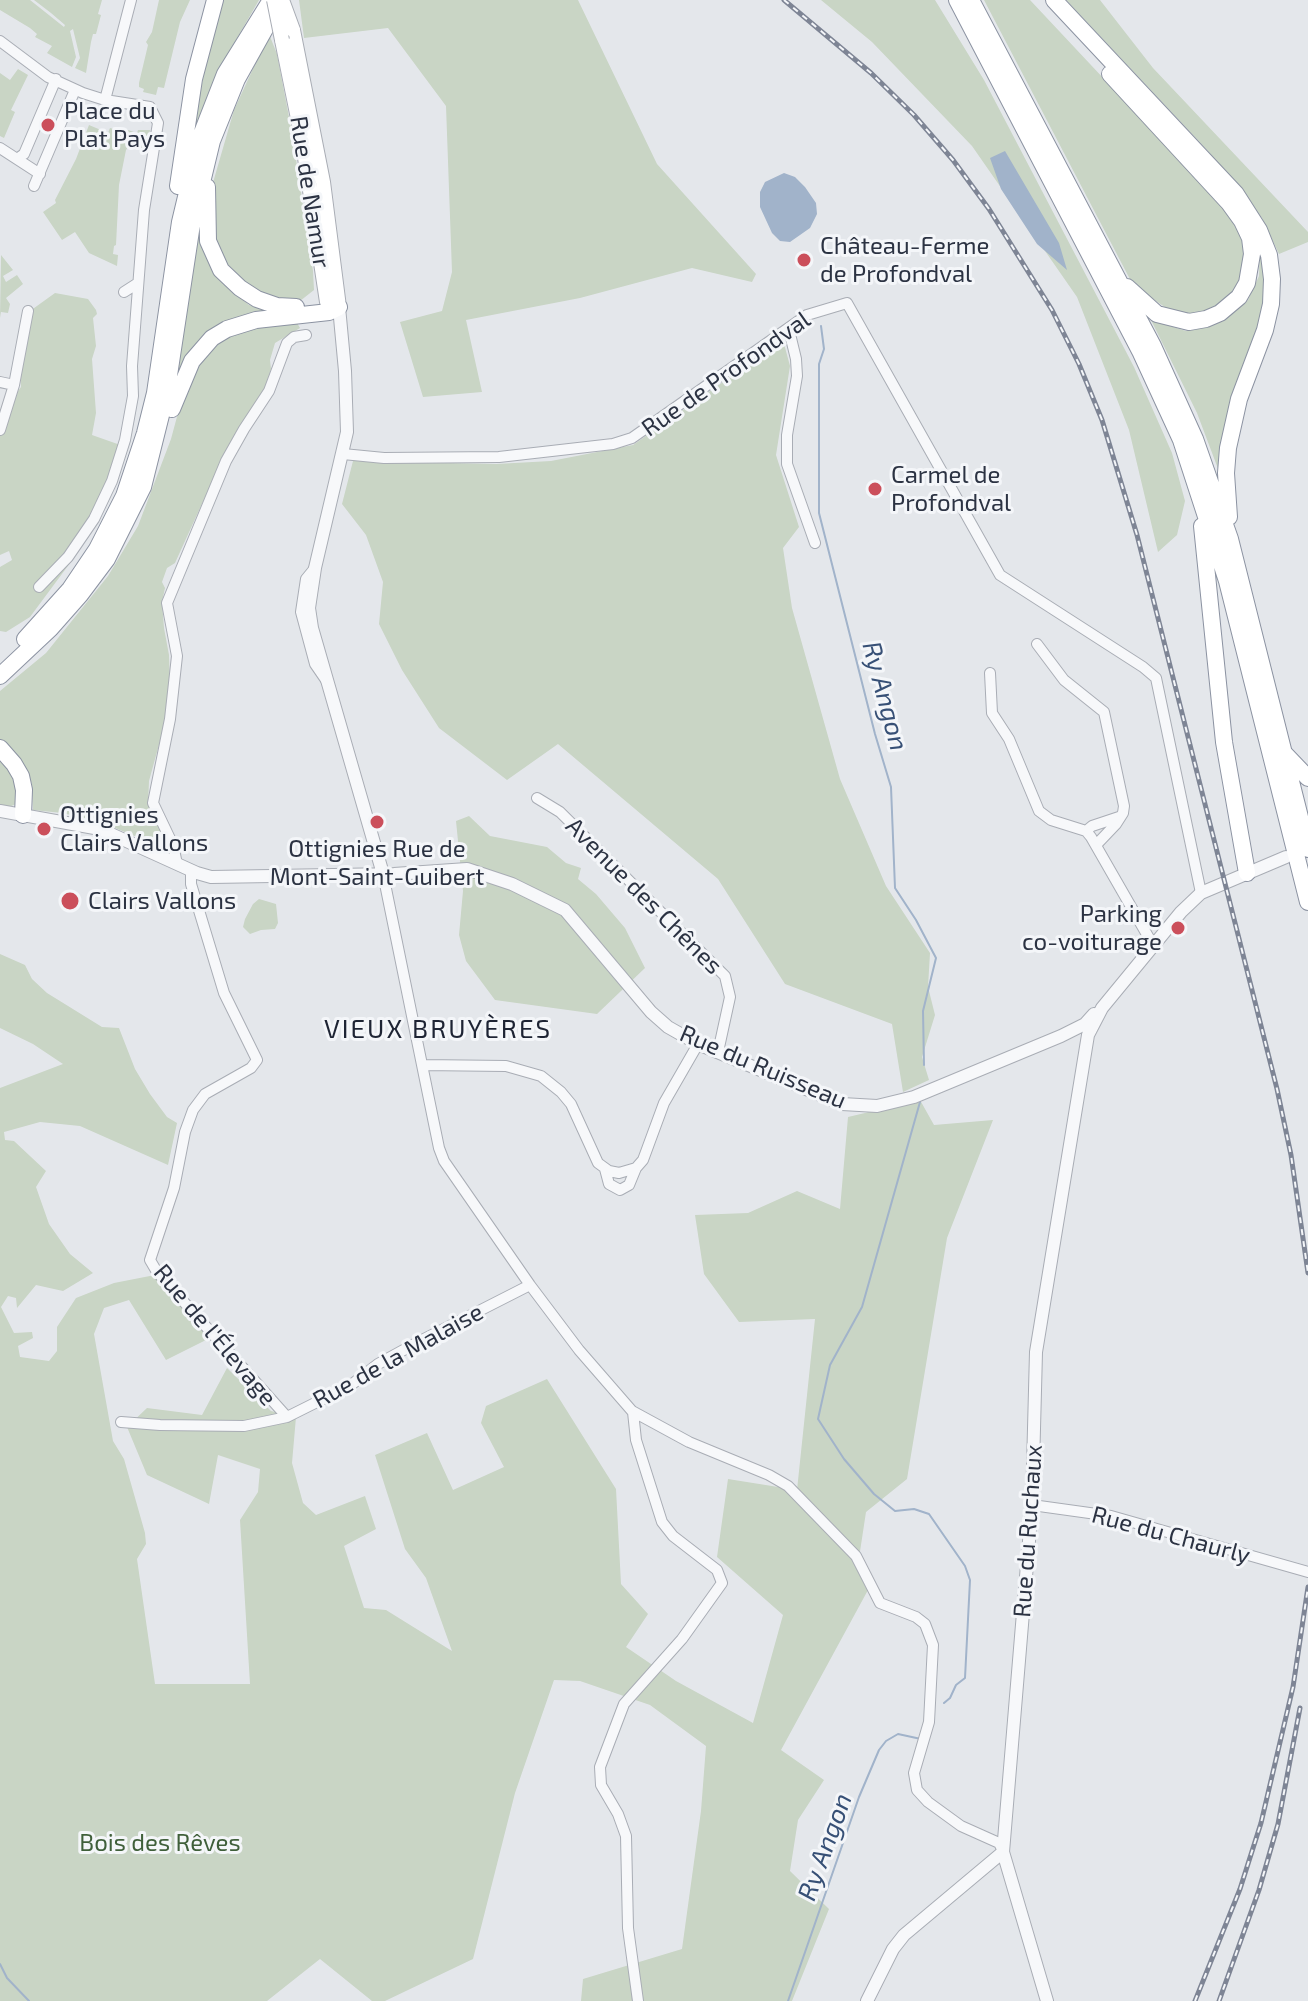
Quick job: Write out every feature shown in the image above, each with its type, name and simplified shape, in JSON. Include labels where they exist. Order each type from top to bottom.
[{"type":"highway","points":[[180,222],[178,185],[186,127],[194,79],[215,0]]},
{"type":"highway","points":[[0,661],[52,620],[97,549],[124,496],[155,393],[180,222],[200,138],[212,104],[241,45],[272,0]]},
{"type":"highway","points":[[0,676],[107,559],[132,511],[150,466],[166,395],[203,171],[224,107],[237,79],[284,0]]},
{"type":"highway","points":[[947,0],[959,22],[978,44]]},
{"type":"highway","points":[[957,0],[1140,351],[1181,440],[1227,581],[1308,902]]},
{"type":"highway","points":[[971,0],[1153,346],[1195,439],[1230,539],[1306,840]]},
{"type":"highway","points":[[1041,0],[1229,203],[1250,238],[1251,270],[1247,283],[1231,305],[1206,319],[1189,322],[1157,314],[1117,278]]},
{"type":"highway","points":[[1054,0],[1236,194],[1259,230],[1269,255],[1271,304],[1265,330],[1239,399],[1228,448],[1230,539]]},
{"type":"highway","points":[[203,171],[208,179],[208,241],[215,261],[230,280],[257,299],[277,306],[332,307]]},
{"type":"highway","points":[[150,466],[160,450],[186,372],[212,338],[243,322],[332,307]]},
{"type":"highway","points":[[1199,488],[1224,742],[1247,873]]},
{"type":"highway","points":[[0,748],[21,776],[23,815]]},
{"type":"highway","points":[[1284,753],[1308,778]]},
{"type":"highway","points":[[1306,840],[1308,812]]},
{"type":"main road","name":"Rue de Namur","points":[[272,0],[287,35]]},
{"type":"main road","name":"Rue de Namur","points":[[284,0],[302,138],[332,307]]},
{"type":"street","points":[[105,100],[131,0]]},
{"type":"street","points":[[0,41],[48,77],[75,90],[105,100],[150,107],[158,123],[144,210],[132,406],[118,463],[88,530],[68,557],[39,587]]},
{"type":"street","points":[[17,159],[24,154],[56,79]]},
{"type":"street","points":[[34,186],[75,90]]},
{"type":"street","points":[[0,148],[40,174]]},
{"type":"street","points":[[124,292],[138,283]]},
{"type":"street","name":"Rue de Profondval","points":[[343,454],[384,458],[499,457],[613,444],[632,438],[815,311],[847,303],[1000,575],[1156,678],[1201,893]]},
{"type":"street","name":"Rue de Namur","points":[[332,307],[345,384],[347,432],[315,568],[309,608],[383,874]]},
{"type":"street","points":[[0,430],[14,385],[28,311]]},
{"type":"street","points":[[789,330],[797,376],[787,435],[787,464],[815,543]]},
{"type":"street","points":[[177,864],[173,845],[153,803],[170,719],[177,656],[167,603],[226,461],[269,391],[287,343],[294,337],[306,335]]},
{"type":"street","points":[[0,382],[14,385]]},
{"type":"street","points":[[1037,644],[1064,680],[1104,712],[1124,806],[1096,845]]},
{"type":"street","points":[[990,673],[992,713],[1009,739],[1039,811],[1051,820],[1086,831],[1153,945]]},
{"type":"street","name":"Avenue des Chênes","points":[[537,798],[560,812],[725,976],[730,997],[718,1052]]},
{"type":"street","name":"Rue du Ruisseau","points":[[0,811],[100,829],[211,877],[467,869],[512,884],[565,910],[651,1012],[668,1027],[698,1044],[842,1104],[877,1106],[914,1097],[1061,1036],[1084,1031],[1153,945],[1201,893]]},
{"type":"street","points":[[1086,831],[1119,817]]},
{"type":"street","points":[[1201,893],[1286,857]]},
{"type":"street","name":"Rue de l'Élevage","points":[[191,870],[191,884],[224,993],[257,1059],[251,1068],[205,1094],[193,1110],[185,1132],[174,1188],[150,1260],[157,1272],[287,1417]]},
{"type":"street","points":[[383,874],[442,1158],[530,1285],[579,1350],[633,1412],[689,1442],[788,1486],[856,1556],[880,1603],[916,1617],[925,1624],[933,1645],[929,1722],[914,1773],[917,1790],[961,1826],[999,1843],[1003,1852],[904,1935],[893,1949],[867,2001]]},
{"type":"street","name":"Rue du Ruchaux","points":[[1047,2001],[1003,1852],[1032,1505],[1036,1352],[1084,1058],[1084,1031]]},
{"type":"street","points":[[422,1065],[506,1066],[541,1076],[571,1104],[595,1158],[605,1169],[609,1184],[620,1190],[629,1185],[646,1155],[664,1103],[698,1044]]},
{"type":"street","points":[[605,1169],[619,1173],[636,1168]]},
{"type":"street","name":"Rue de la Malaise","points":[[121,1422],[244,1426],[287,1417],[351,1385],[378,1364],[420,1341],[530,1285]]},
{"type":"street","points":[[633,1412],[636,1440],[662,1522],[673,1536],[717,1570],[722,1583],[682,1639],[624,1704],[599,1770],[601,1785],[618,1814],[626,1836],[628,1928],[638,2001]]},
{"type":"street","name":"Rue du Chaurly","points":[[1032,1505],[1111,1516],[1308,1572]]},
{"type":"green space","points":[[0,0],[30,0],[64,27],[34,0],[102,0],[86,73],[75,68],[80,58],[73,29],[70,31],[76,57],[72,67],[47,53],[52,46],[0,10]]},
{"type":"green space","points":[[159,0],[190,0],[180,22],[164,88],[158,87],[156,95],[143,92],[139,83],[148,45],[146,42],[152,32]]},
{"type":"green space","points":[[224,0],[259,0],[209,93],[191,143],[211,36]]},
{"type":"green space","points":[[299,0],[578,0],[657,164],[756,274],[752,282],[692,268],[580,298],[466,320],[482,392],[423,397],[400,322],[442,311],[452,272],[446,106],[388,28],[304,38]]},
{"type":"green space","points":[[821,0],[935,0],[984,80],[1134,367],[1172,453],[1185,501],[1177,535],[1158,552],[1129,430],[1077,297],[972,146],[872,42]]},
{"type":"green space","points":[[984,0],[1030,0],[1211,193],[1240,230],[1245,259],[1239,285],[1218,308],[1187,315],[1169,310],[1133,285]]},
{"type":"green space","points":[[1066,0],[1100,0],[1153,68],[1308,232],[1308,242],[1279,254],[1262,218],[1208,151]]},
{"type":"green space","points":[[269,34],[277,54],[292,133],[313,271],[314,290],[300,301],[271,298],[242,283],[222,258],[212,238],[212,186],[234,110]]},
{"type":"green space","points":[[18,69],[28,75],[11,110],[15,112],[4,138],[0,136],[0,73],[10,80]]},
{"type":"green space","points":[[89,125],[108,133],[110,128],[118,130],[119,127],[137,133],[138,130],[150,130],[146,149],[129,146],[126,150],[119,185],[113,254],[118,255],[117,266],[89,253],[75,232],[62,240],[43,212],[56,203]]},
{"type":"green space","points":[[201,209],[207,255],[222,282],[249,305],[283,311],[230,321],[175,381]]},
{"type":"green space","points":[[1260,246],[1266,280],[1264,314],[1220,474],[1197,413],[1151,320],[1186,331],[1221,321],[1248,300],[1259,276]]},
{"type":"green space","points":[[1,255],[13,270],[3,276],[6,282],[17,275],[23,284],[6,298],[10,304],[8,313],[1,312],[0,318]]},
{"type":"green space","points":[[55,293],[88,299],[96,310],[93,318],[96,346],[92,359],[96,413],[92,435],[126,447],[73,559],[30,617],[6,632],[0,631],[0,567],[12,560],[9,551],[0,555],[0,436],[13,398],[21,387],[20,373],[30,311]]},
{"type":"green space","points":[[296,321],[300,328],[275,343],[264,390],[226,451],[175,563],[167,568],[162,582],[165,588],[162,602],[170,686],[166,719],[149,781],[148,805],[165,840],[176,853],[98,821],[33,810],[32,784],[27,770],[0,742],[0,691],[46,653],[108,576],[138,526],[171,439],[185,387],[202,357],[223,338],[255,328]]},
{"type":"green space","points":[[783,340],[790,366],[776,455],[799,527],[783,548],[792,608],[840,779],[886,886],[930,953],[928,987],[935,1015],[922,1057],[929,1080],[903,1092],[892,1024],[785,984],[718,879],[558,744],[507,780],[439,728],[402,670],[379,624],[383,582],[366,535],[342,504],[353,461],[496,464],[551,461],[633,445]]},
{"type":"green space","points":[[0,755],[18,782],[16,804],[7,808],[0,806]]},
{"type":"green space","points":[[469,816],[490,836],[547,847],[566,863],[581,868],[578,879],[596,894],[625,928],[645,968],[597,1014],[495,1000],[466,961],[459,935],[463,891],[456,821]]},
{"type":"green space","points":[[259,899],[276,904],[278,923],[275,929],[250,934],[243,927],[245,919]]},
{"type":"green space","name":"Bois des Rêves","points":[[0,954],[25,965],[32,979],[47,993],[102,1027],[119,1028],[135,1069],[150,1094],[167,1117],[177,1123],[168,1165],[80,1126],[40,1122],[4,1132],[5,1140],[14,1141],[46,1171],[36,1187],[49,1224],[70,1254],[93,1273],[63,1291],[36,1285],[17,1308],[16,1298],[8,1296],[1,1307],[14,1333],[32,1332],[33,1338],[18,1346],[20,1357],[49,1361],[57,1351],[57,1327],[76,1298],[114,1283],[155,1275],[210,1338],[166,1360],[129,1300],[104,1308],[94,1334],[113,1441],[124,1459],[145,1533],[146,1544],[137,1559],[155,1684],[250,1684],[240,1520],[258,1492],[260,1469],[218,1455],[209,1504],[147,1475],[127,1427],[147,1408],[202,1415],[227,1368],[271,1411],[296,1417],[292,1463],[303,1503],[316,1515],[365,1496],[376,1529],[344,1546],[364,1608],[386,1610],[452,1651],[426,1578],[405,1549],[375,1455],[427,1433],[453,1490],[504,1467],[481,1423],[486,1406],[547,1379],[616,1489],[621,1584],[648,1614],[626,1647],[676,1681],[753,1723],[783,1615],[717,1557],[728,1479],[797,1490],[815,1319],[739,1322],[704,1274],[695,1215],[748,1213],[797,1191],[840,1209],[848,1117],[920,1100],[934,1125],[993,1120],[947,1238],[907,1479],[866,1512],[859,1558],[868,1590],[781,1750],[824,1780],[798,1820],[790,1871],[829,1909],[792,2001],[581,2001],[583,1979],[682,1949],[701,1811],[706,1746],[650,1705],[580,1681],[554,1680],[515,1793],[473,1959],[385,2001],[372,2001],[320,1959],[267,2001],[0,2001],[0,1088],[63,1064],[33,1044],[0,1028]]},
{"type":"water","points":[[1005,151],[1059,243],[1067,270],[1037,244],[1001,189],[990,158]]},
{"type":"water","points":[[784,173],[795,177],[805,187],[816,203],[817,214],[810,228],[790,242],[780,241],[772,233],[760,207],[760,192],[765,182]]},
{"type":"waterway","name":"Ry Angon","points":[[821,326],[824,349],[819,364],[819,513],[891,787],[895,888],[936,958],[923,1011],[924,1065]]},
{"type":"waterway","name":"Ry Angon","points":[[920,1102],[862,1307],[830,1365],[818,1419],[844,1459],[874,1494],[895,1511],[914,1509],[929,1514],[965,1566],[970,1580],[965,1678],[944,1703]]},
{"type":"waterway","name":"Ry Angon","points":[[788,2001],[859,1797],[879,1750],[898,1734],[921,1739]]},
{"type":"waterway","points":[[0,1964],[7,1978],[29,2001]]},
{"type":"railway","points":[[784,0],[871,73],[914,115],[953,160],[989,209],[1052,310],[1079,364],[1102,420],[1137,535],[1277,1089],[1291,1155],[1308,1273]]},
{"type":"railway","points":[[1195,2001],[1240,1889],[1261,1823],[1293,1687],[1308,1587]]},
{"type":"railway","points":[[1219,2001],[1259,1890],[1278,1824],[1300,1708]]},
{"type":"place","name":"Place du Plat Pays","points":[[48,125]]},
{"type":"place","name":"Château-Ferme de Profondval","points":[[804,260]]},
{"type":"place","name":"Carmel de Profondval","points":[[875,489]]},
{"type":"place","name":"Ottignies Rue de Mont-Saint-Guibert","points":[[377,822]]},
{"type":"place","name":"Ottignies Clairs Vallons","points":[[44,829]]},
{"type":"place","name":"Clairs Vallons","points":[[70,901]]},
{"type":"place","name":"Parking co-voiturage","points":[[1178,928]]},
{"type":"district","name":"VIEUX BRUYÈRES","points":[[438,1029]]}]
